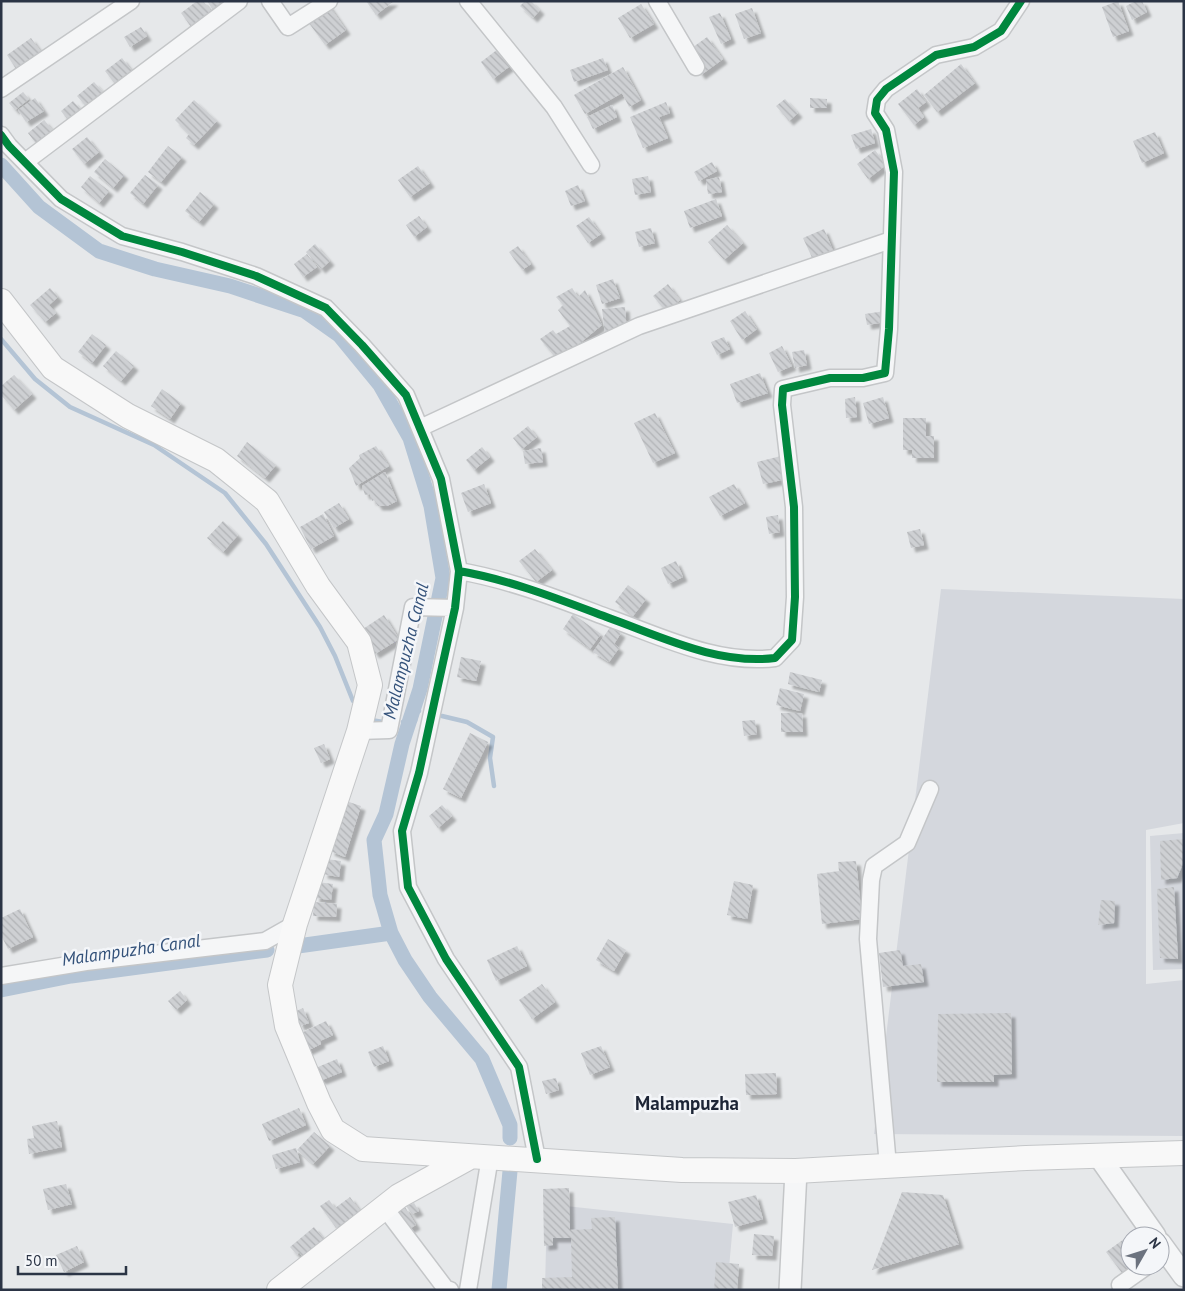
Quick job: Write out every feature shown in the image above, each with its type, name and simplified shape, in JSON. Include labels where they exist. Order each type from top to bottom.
[{"type":"main road","points":[[1,301],[53,368],[128,416],[216,460],[267,501],[318,586],[359,642],[370,685],[358,731],[295,924],[280,985],[287,1026],[319,1103],[333,1130],[363,1149],[682,1170],[796,1171],[1184,1152]]},
{"type":"main road","points":[[279,1290],[399,1196],[479,1157]]},
{"type":"street","points":[[1,89],[131,1]]},
{"type":"street","points":[[25,162],[239,1]]},
{"type":"street","points":[[270,1],[288,27],[329,1]]},
{"type":"street","points":[[468,1],[554,107],[591,165]]},
{"type":"street","points":[[657,1],[696,67]]},
{"type":"street","points":[[459,571],[486,576],[533,591],[666,640],[721,655],[757,660],[775,658],[792,640],[795,597],[794,507],[782,404],[783,389],[830,378],[863,378],[884,373],[889,329],[894,172],[886,130],[875,114],[877,100],[886,89],[936,55],[974,47],[1000,31],[1021,1]]},
{"type":"street","points":[[1,135],[61,199],[122,236],[182,252],[256,276],[326,308],[406,395],[441,479],[459,571],[455,608],[419,773],[402,831],[408,887],[446,959],[519,1067],[537,1159]]},
{"type":"street","points":[[420,428],[639,326],[891,240]]},
{"type":"street","points":[[358,731],[389,730],[413,607],[455,608]]},
{"type":"street","points":[[888,1166],[868,939],[871,880],[874,866],[907,843],[930,789]]},
{"type":"street","points":[[1,976],[86,962],[265,941],[295,924]]},
{"type":"street","points":[[1098,1155],[1147,1226]]},
{"type":"street","points":[[468,1290],[479,1157]]},
{"type":"street","points":[[790,1290],[796,1171]]},
{"type":"street","points":[[384,1207],[446,1289],[450,1290]]},
{"type":"street","points":[[1170,1258],[1184,1276]]},
{"type":"street","points":[[1120,1284],[1132,1276]]},
{"type":"shaded area","points":[[941,589],[1184,599],[1184,823],[1146,830],[1146,984],[1184,980],[1184,1136],[874,1134]]},
{"type":"shaded area","points":[[1184,833],[1184,969],[1153,970],[1150,836]]},
{"type":"shaded area","points":[[547,1204],[733,1224],[727,1290],[545,1290]]},
{"type":"building","points":[[197,1],[203,1],[214,15],[194,31],[181,13]]},
{"type":"building","points":[[207,1],[233,1],[215,13]]},
{"type":"building","points":[[366,1],[394,1],[376,15]]},
{"type":"building","points":[[525,1],[531,1],[540,10],[533,18],[520,6]]},
{"type":"building","points":[[1118,1],[1129,31],[1113,37],[1102,7]]},
{"type":"building","points":[[1136,1],[1142,1],[1147,12],[1132,20],[1126,6]]},
{"type":"building","points":[[328,4],[346,30],[325,45],[306,19]]},
{"type":"building","points":[[641,4],[654,24],[630,38],[618,18]]},
{"type":"building","points":[[752,8],[761,33],[744,39],[735,14]]},
{"type":"building","points":[[720,13],[731,39],[721,44],[709,17]]},
{"type":"building","points":[[141,27],[147,36],[130,47],[124,37]]},
{"type":"building","points":[[707,37],[723,59],[701,75],[685,53]]},
{"type":"building","points":[[31,38],[41,52],[16,69],[7,55]]},
{"type":"building","points":[[502,46],[514,63],[493,79],[481,62]]},
{"type":"building","points":[[122,58],[135,75],[118,88],[105,71]]},
{"type":"building","points":[[603,58],[608,70],[574,82],[570,70]]},
{"type":"building","points":[[961,64],[975,83],[937,112],[924,95]]},
{"type":"building","points":[[623,67],[641,100],[629,107],[622,93],[585,114],[574,95]]},
{"type":"building","points":[[94,82],[105,94],[88,109],[77,96]]},
{"type":"building","points":[[917,89],[926,102],[918,108],[924,117],[914,125],[898,104]]},
{"type":"building","points":[[23,92],[29,99],[15,110],[9,103]]},
{"type":"building","points":[[35,98],[44,111],[26,122],[18,110]]},
{"type":"building","points":[[810,98],[827,99],[827,108],[810,108]]},
{"type":"building","points":[[785,99],[798,113],[789,121],[776,106]]},
{"type":"building","points":[[194,100],[217,121],[194,145],[186,138],[189,134],[175,120]]},
{"type":"building","points":[[73,101],[84,113],[71,124],[61,111]]},
{"type":"building","points":[[666,102],[670,113],[659,117],[668,138],[643,148],[630,117]]},
{"type":"building","points":[[612,105],[617,117],[593,129],[587,117]]},
{"type":"building","points":[[44,120],[55,133],[38,146],[28,133]]},
{"type":"building","points":[[871,129],[875,143],[856,149],[851,135]]},
{"type":"building","points":[[1155,132],[1164,153],[1142,163],[1133,141]]},
{"type":"building","points":[[87,137],[99,152],[84,164],[72,149]]},
{"type":"building","points":[[168,146],[182,157],[161,182],[148,172]]},
{"type":"building","points":[[875,150],[886,165],[868,179],[857,164]]},
{"type":"building","points":[[105,159],[124,175],[113,188],[94,172]]},
{"type":"building","points":[[712,162],[717,171],[699,181],[694,172]]},
{"type":"building","points":[[418,166],[430,183],[410,197],[398,180]]},
{"type":"building","points":[[145,175],[158,185],[143,204],[130,193]]},
{"type":"building","points":[[90,176],[109,191],[99,203],[81,187]]},
{"type":"building","points":[[648,176],[651,192],[635,195],[632,179]]},
{"type":"building","points":[[719,177],[722,192],[708,194],[706,180]]},
{"type":"building","points":[[578,185],[585,201],[571,206],[565,191]]},
{"type":"building","points":[[200,192],[214,204],[199,222],[185,211]]},
{"type":"building","points":[[716,199],[722,216],[690,228],[684,211]]},
{"type":"building","points":[[419,216],[427,227],[414,237],[406,225]]},
{"type":"building","points":[[589,217],[601,234],[588,243],[576,226]]},
{"type":"building","points":[[727,225],[743,243],[724,260],[708,242]]},
{"type":"building","points":[[651,228],[655,243],[639,247],[635,232]]},
{"type":"building","points":[[824,229],[834,253],[814,262],[803,238]]},
{"type":"building","points":[[315,244],[330,261],[321,269],[306,252]]},
{"type":"building","points":[[518,246],[531,264],[522,270],[509,252]]},
{"type":"building","points":[[307,254],[317,267],[303,277],[294,264]]},
{"type":"building","points":[[613,279],[620,298],[602,304],[596,285]]},
{"type":"building","points":[[668,284],[680,300],[666,312],[653,296]]},
{"type":"building","points":[[50,288],[58,297],[49,305],[56,313],[45,322],[30,305]]},
{"type":"building","points":[[572,288],[578,297],[585,290],[602,325],[558,361],[540,339],[553,330],[556,334],[570,326],[558,310],[563,305],[556,297]]},
{"type":"building","points":[[625,307],[627,333],[605,335],[602,309]]},
{"type":"building","points":[[745,311],[757,329],[742,340],[730,321]]},
{"type":"building","points":[[885,311],[886,322],[867,325],[865,314]]},
{"type":"building","points":[[92,334],[106,345],[92,363],[78,352]]},
{"type":"building","points":[[724,337],[730,349],[717,355],[711,342]]},
{"type":"building","points":[[782,346],[792,366],[778,372],[769,353]]},
{"type":"building","points":[[804,350],[807,365],[795,368],[792,352]]},
{"type":"building","points":[[116,351],[134,366],[121,381],[103,366]]},
{"type":"building","points":[[760,373],[768,393],[737,403],[730,384]]},
{"type":"building","points":[[14,375],[32,394],[14,410],[1,395],[1,386]]},
{"type":"building","points":[[162,389],[181,403],[170,419],[151,406]]},
{"type":"building","points":[[855,397],[857,417],[846,418],[845,399]]},
{"type":"building","points":[[883,397],[889,418],[869,424],[863,403]]},
{"type":"building","points":[[655,413],[675,453],[653,463],[634,423]]},
{"type":"building","points":[[903,418],[926,418],[926,436],[934,436],[934,458],[912,458],[912,450],[903,450]]},
{"type":"building","points":[[528,426],[537,437],[522,449],[513,438]]},
{"type":"building","points":[[247,442],[276,465],[265,478],[237,456]]},
{"type":"building","points":[[376,446],[389,466],[356,486],[349,468],[360,458],[359,455]]},
{"type":"building","points":[[482,447],[490,457],[474,470],[466,460]]},
{"type":"building","points":[[541,448],[543,462],[525,464],[523,451]]},
{"type":"building","points":[[781,456],[787,479],[763,484],[757,462]]},
{"type":"building","points":[[385,472],[397,501],[387,506],[378,506],[374,500],[372,501],[370,494],[365,495],[362,486]]},
{"type":"building","points":[[484,484],[491,503],[468,512],[461,493]]},
{"type":"building","points":[[734,484],[745,503],[720,516],[709,497]]},
{"type":"building","points":[[339,503],[349,519],[334,528],[324,512]]},
{"type":"building","points":[[323,514],[334,536],[311,549],[300,527]]},
{"type":"building","points":[[778,515],[780,532],[769,534],[766,517]]},
{"type":"building","points":[[223,521],[238,535],[223,552],[207,538]]},
{"type":"building","points":[[920,529],[924,545],[911,548],[907,532]]},
{"type":"building","points":[[535,549],[552,570],[536,582],[519,561]]},
{"type":"building","points":[[676,561],[683,577],[668,584],[661,568]]},
{"type":"building","points":[[628,585],[646,599],[633,616],[615,602]]},
{"type":"building","points":[[573,614],[601,634],[590,649],[563,629]]},
{"type":"building","points":[[384,615],[399,639],[375,654],[360,631]]},
{"type":"building","points":[[611,626],[621,633],[614,644],[619,648],[609,662],[593,652]]},
{"type":"building","points":[[461,657],[481,661],[476,681],[457,677]]},
{"type":"building","points":[[790,672],[822,680],[819,692],[788,684]]},
{"type":"building","points":[[780,688],[804,694],[800,711],[776,705]]},
{"type":"building","points":[[781,713],[802,713],[803,732],[781,732]]},
{"type":"building","points":[[755,720],[757,734],[744,736],[742,721]]},
{"type":"building","points":[[470,733],[488,742],[461,798],[443,789]]},
{"type":"building","points":[[324,744],[330,759],[321,763],[314,748]]},
{"type":"building","points":[[346,801],[361,806],[345,857],[330,851]]},
{"type":"building","points":[[442,805],[452,816],[438,828],[429,816]]},
{"type":"building","points":[[1184,839],[1184,861],[1177,878],[1161,880],[1160,841]]},
{"type":"building","points":[[326,859],[341,861],[339,877],[323,874]]},
{"type":"building","points":[[856,861],[862,919],[822,924],[817,874],[839,871],[838,862]]},
{"type":"building","points":[[734,881],[753,885],[747,919],[727,915]]},
{"type":"building","points":[[317,882],[333,884],[331,900],[315,898]]},
{"type":"building","points":[[1174,887],[1178,959],[1160,958],[1157,889]]},
{"type":"building","points":[[1101,900],[1115,901],[1114,923],[1098,925]]},
{"type":"building","points":[[314,902],[337,904],[336,917],[313,916]]},
{"type":"building","points":[[20,909],[33,937],[8,949],[1,935],[1,918]]},
{"type":"building","points":[[608,939],[626,950],[614,971],[596,960]]},
{"type":"building","points":[[517,946],[527,966],[496,981],[487,960]]},
{"type":"building","points":[[900,950],[903,966],[921,964],[924,982],[883,987],[879,953]]},
{"type":"building","points":[[542,984],[555,1002],[532,1019],[519,1000]]},
{"type":"building","points":[[180,991],[187,1000],[176,1010],[168,1001]]},
{"type":"building","points":[[303,1008],[309,1023],[300,1026],[294,1012]]},
{"type":"building","points":[[1011,1013],[1012,1074],[994,1075],[994,1082],[937,1082],[938,1014]]},
{"type":"building","points":[[326,1021],[333,1035],[320,1041],[321,1044],[301,1054],[293,1037]]},
{"type":"building","points":[[383,1046],[389,1061],[374,1067],[368,1052]]},
{"type":"building","points":[[601,1046],[610,1067],[590,1075],[581,1053]]},
{"type":"building","points":[[337,1059],[342,1072],[322,1080],[306,1072]]},
{"type":"building","points":[[776,1073],[777,1094],[746,1095],[745,1074]]},
{"type":"building","points":[[556,1078],[559,1090],[546,1094],[542,1081]]},
{"type":"building","points":[[299,1108],[306,1125],[269,1141],[262,1124]]},
{"type":"building","points":[[57,1121],[62,1147],[29,1154],[27,1139],[34,1138],[32,1126]]},
{"type":"building","points":[[314,1132],[330,1146],[313,1164],[297,1150]]},
{"type":"building","points":[[296,1148],[300,1162],[276,1169],[272,1155]]},
{"type":"building","points":[[66,1184],[72,1204],[48,1210],[43,1189]]},
{"type":"building","points":[[569,1188],[570,1230],[592,1229],[591,1218],[615,1217],[618,1290],[542,1290],[542,1278],[572,1277],[571,1238],[553,1238],[553,1245],[544,1246],[543,1189]]},
{"type":"building","points":[[902,1192],[943,1195],[959,1244],[872,1270]]},
{"type":"building","points":[[756,1195],[763,1219],[735,1227],[728,1202]]},
{"type":"building","points":[[350,1197],[360,1211],[336,1228],[320,1206],[329,1200],[335,1208]]},
{"type":"building","points":[[414,1203],[419,1211],[412,1214],[406,1206]]},
{"type":"building","points":[[405,1207],[416,1225],[400,1234],[390,1215]]},
{"type":"building","points":[[314,1227],[327,1243],[306,1261],[299,1252],[297,1255],[290,1247]]},
{"type":"building","points":[[754,1234],[774,1236],[772,1256],[752,1255]]},
{"type":"building","points":[[1120,1242],[1120,1270],[1106,1252]]},
{"type":"building","points":[[77,1246],[84,1262],[64,1272],[56,1255]]},
{"type":"building","points":[[716,1262],[739,1264],[737,1290],[714,1290]]},
{"type":"waterway","name":"Malampuzha Canal","points":[[1,165],[39,207],[99,251],[155,269],[230,286],[305,311],[339,335],[380,385],[410,438],[431,506],[443,578],[420,689],[402,744],[386,814],[374,840],[380,895],[391,933],[405,960],[430,997],[482,1059],[510,1125],[510,1138]]},
{"type":"waterway","points":[[1,339],[35,379],[70,407],[154,445],[225,493],[266,544],[320,627],[335,656],[353,701]]},
{"type":"waterway","points":[[403,722],[415,721],[417,710],[419,711]]},
{"type":"waterway","points":[[442,716],[467,722],[493,737],[490,758],[494,786]]},
{"type":"waterway","points":[[371,720],[383,722]]},
{"type":"waterway","name":"Malampuzha Canal","points":[[298,946],[391,933]]},
{"type":"waterway","name":"Malampuzha Canal","points":[[1,990],[71,976],[267,950]]},
{"type":"waterway","name":"Malampuzha Canal","points":[[499,1290],[510,1171]]},
{"type":"cycle path","points":[[537,1159],[519,1067],[446,959],[408,887],[402,831],[419,773],[455,608],[459,571],[536,591],[690,648],[732,657],[775,658],[792,640],[795,597],[794,507],[782,405],[783,389],[830,378],[863,378],[885,373],[889,329],[894,172],[886,130],[875,113],[877,100],[886,89],[936,55],[974,47],[1001,31],[1021,1]]},
{"type":"cycle path","points":[[1,135],[9,146],[61,199],[122,236],[182,252],[256,276],[326,308],[406,395],[441,479],[459,571]]},
{"type":"district","name":"Malampuzha","points":[[687,1103]]}]
